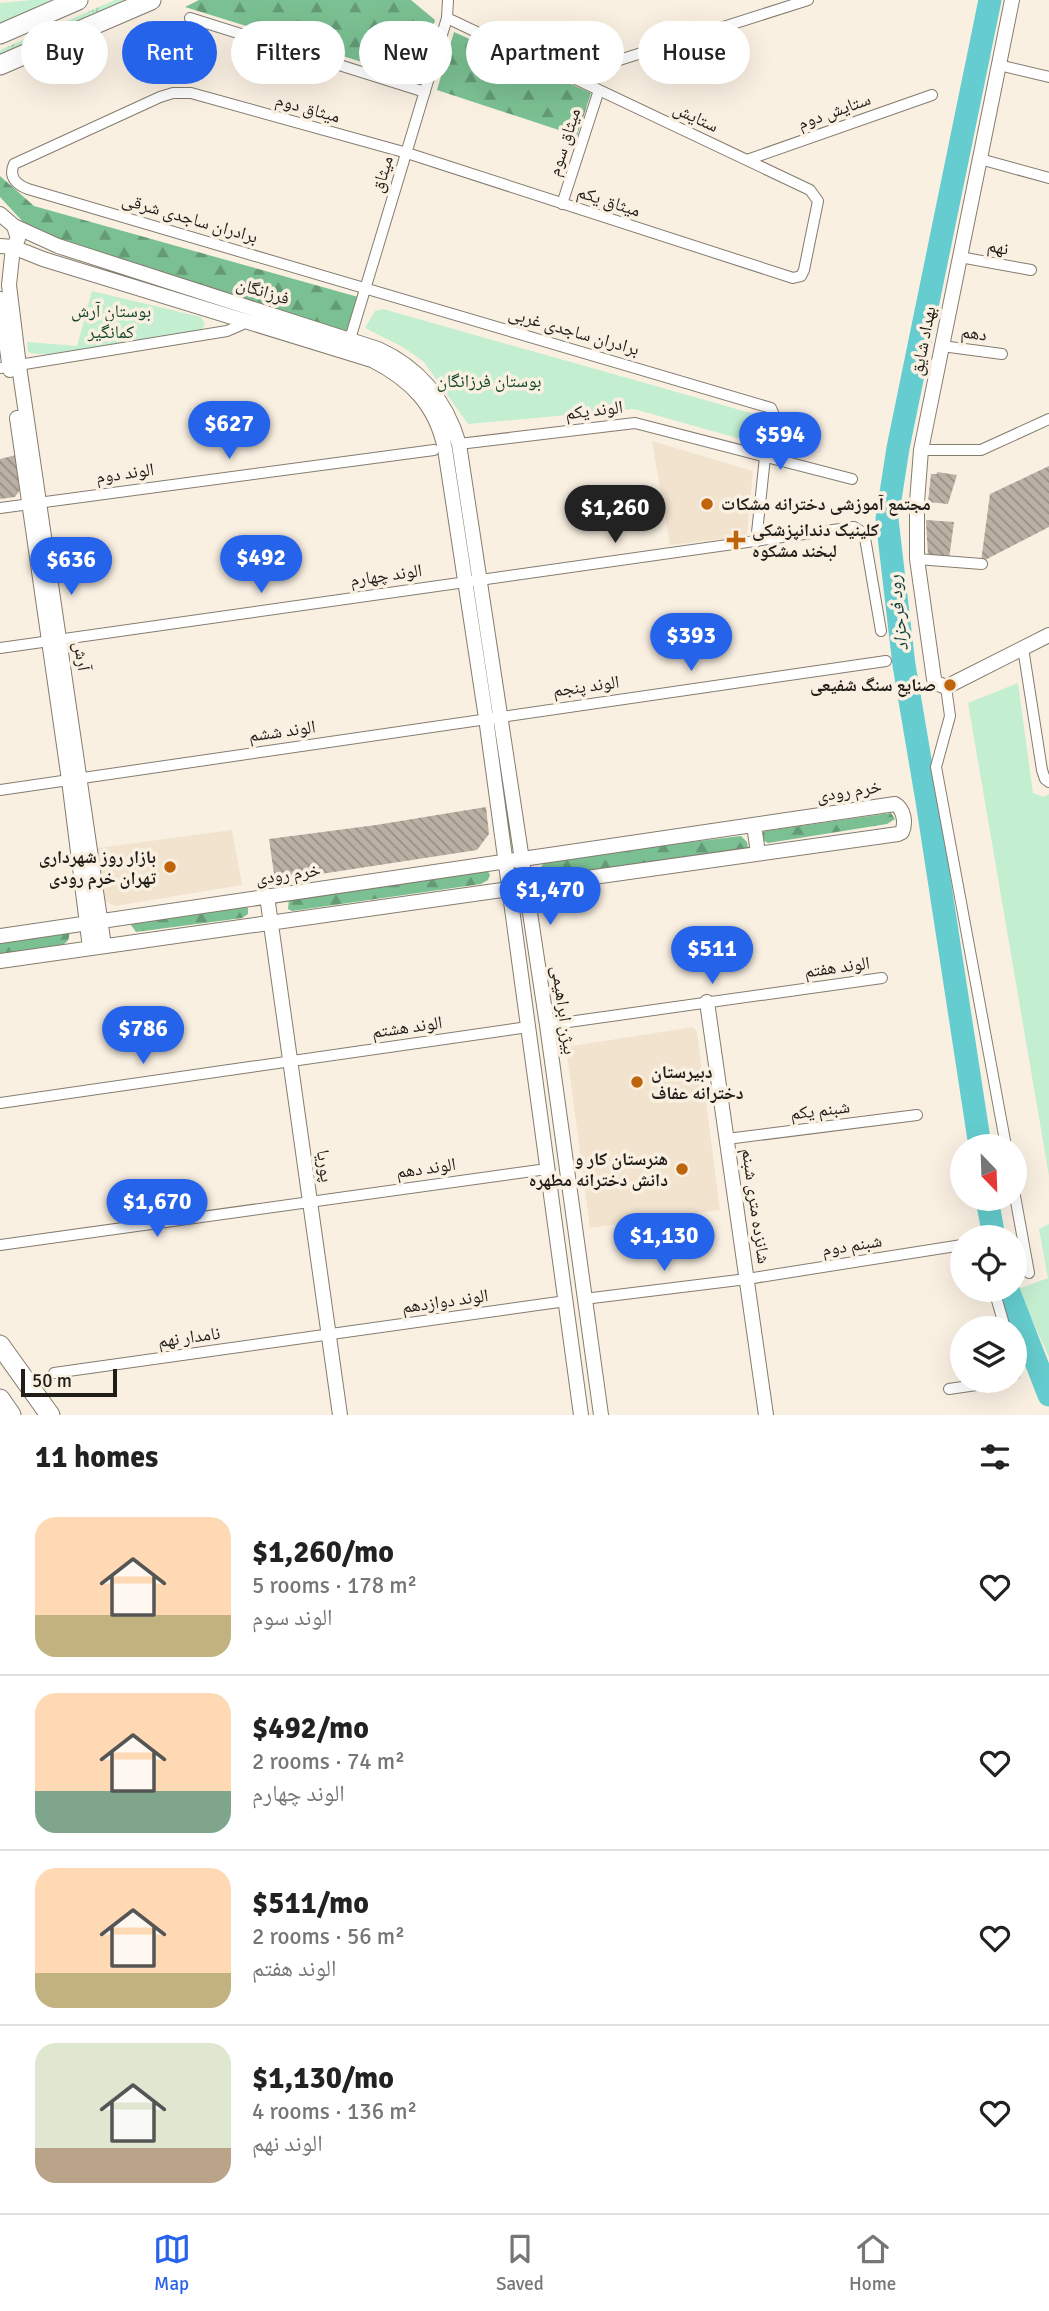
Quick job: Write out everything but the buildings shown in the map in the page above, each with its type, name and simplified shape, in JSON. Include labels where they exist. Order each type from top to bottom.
[{"type":"highway","points":[[0,34],[78,0]]},
{"type":"highway","points":[[0,65],[151,0]]},
{"type":"highway","points":[[0,1345],[50,1415]]},
{"type":"highway","points":[[0,1399],[11,1415]]},
{"type":"street","name":"میثاق","points":[[348,345],[447,18],[448,0]]},
{"type":"street","points":[[624,59],[808,0]]},
{"type":"street","name":"بهداد شایق","points":[[946,687],[936,683],[934,679],[917,559],[921,450],[1012,0]]},
{"type":"street","points":[[190,18],[425,92]]},
{"type":"street","name":"ستایش","points":[[447,18],[466,27]]},
{"type":"street","points":[[999,65],[1049,77]]},
{"type":"street","name":"ستایش","points":[[586,84],[815,194],[817,201],[804,270],[800,276]]},
{"type":"street","name":"میثاق سوم","points":[[562,204],[599,90]]},
{"type":"street","name":"میثاق دوم","points":[[12,173],[14,164],[173,93],[191,93],[407,153]]},
{"type":"street","name":"ستایش دوم","points":[[747,160],[932,94]]},
{"type":"street","name":"میثاق یکم","points":[[407,153],[793,278],[800,276]]},
{"type":"street","points":[[980,159],[1049,178]]},
{"type":"street","name":"برادران ساجدی شرقی","points":[[12,173],[16,183],[28,189],[366,288]]},
{"type":"street","name":"فرزانگان","points":[[0,214],[14,226],[58,246],[247,314]]},
{"type":"street","name":"آرش","points":[[10,367],[6,247],[19,239],[14,226]]},
{"type":"street","name":"فرزانگان","points":[[6,247],[43,260],[247,314],[348,345],[387,367],[417,392],[429,406],[445,447]]},
{"type":"street","name":"نهم","points":[[960,257],[1031,270]]},
{"type":"street","name":"برادران ساجدی غربی","points":[[366,288],[771,408],[774,415],[765,457]]},
{"type":"street","name":"آرش","points":[[0,299],[34,503],[97,947]]},
{"type":"street","points":[[10,367],[227,331],[241,325],[247,314]]},
{"type":"street","name":"دهم","points":[[942,346],[1002,354]]},
{"type":"street","points":[[921,450],[981,450],[1049,419]]},
{"type":"street","name":"الوند یکم","points":[[445,447],[635,423],[852,479]]},
{"type":"street","name":"الوند دوم","points":[[0,508],[445,447]]},
{"type":"street","name":"بیژن ابراهیمی","points":[[445,447],[472,581],[493,717],[522,858],[601,1415]]},
{"type":"street","points":[[756,542],[765,457]]},
{"type":"street","name":"الوند چهارم","points":[[0,648],[854,527],[862,532],[865,538],[881,631]]},
{"type":"street","points":[[917,559],[982,564]]},
{"type":"street","points":[[1004,1134],[936,767],[950,716],[946,687],[1049,635]]},
{"type":"street","points":[[1023,648],[1042,771],[1049,782]]},
{"type":"street","name":"الوند پنجم","points":[[493,717],[886,661]]},
{"type":"street","name":"بیژن ابراهیمی","points":[[493,717],[505,861],[582,1415]]},
{"type":"street","name":"الوند ششم","points":[[0,790],[493,717]]},
{"type":"street","name":"خرم رودی","points":[[0,936],[895,804],[899,806],[903,817],[904,829],[898,834],[0,961]]},
{"type":"street","points":[[754,825],[758,853]]},
{"type":"street","name":"پوریا","points":[[267,897],[341,1415]]},
{"type":"street","name":"الوند هفتم","points":[[547,1024],[882,978]]},
{"type":"street","name":"شانزده متری شبنم","points":[[707,1002],[766,1415]]},
{"type":"street","points":[[528,1027],[547,1024]]},
{"type":"street","name":"الوند هشتم","points":[[0,1102],[528,1027]]},
{"type":"street","name":"شبنم یکم","points":[[727,1139],[917,1115]]},
{"type":"street","points":[[547,1169],[566,1168]]},
{"type":"street","name":"الوند دهم","points":[[0,1245],[547,1169]]},
{"type":"street","points":[[1018,1211],[1029,1273]]},
{"type":"street","name":"شبنم دوم","points":[[584,1299],[747,1279],[950,1247]]},
{"type":"street","points":[[566,1301],[584,1299]]},
{"type":"street","name":"الوند دوازدهم","points":[[329,1335],[566,1301]]},
{"type":"street","name":"نامدار نهم","points":[[54,1373],[329,1335]]},
{"type":"shaded area","name":"مجتمع آموزشی دخترانه مشکات","points":[[652,441],[753,471],[747,536],[670,545]]},
{"type":"shaded area","name":"بازار روز شهرداری تهران خرم رودی","points":[[232,830],[242,885],[115,906],[105,901],[98,848]]},
{"type":"shaded area","points":[[693,1027],[697,1032],[720,1210],[590,1228],[566,1047]]},
{"type":"green space","points":[[63,0],[0,24],[0,3]]},
{"type":"green space","points":[[115,0],[132,0],[84,21],[67,21]]},
{"type":"green space","points":[[199,0],[411,0],[435,20],[359,21],[359,61],[345,57],[345,21],[231,21],[185,7]]},
{"type":"green space","points":[[454,32],[466,37],[466,84],[571,84],[591,93],[577,136],[437,90],[439,84],[452,84]]},
{"type":"green space","points":[[21,41],[21,49],[0,58],[0,50]]},
{"type":"green space","points":[[0,176],[34,206],[358,297],[346,332],[98,261],[25,224],[0,197]]},
{"type":"green space","name":"بوستان آرش کمانگیر","points":[[92,291],[201,317],[205,324],[201,331],[111,348],[61,354],[28,352],[27,342],[77,346]]},
{"type":"green space","name":"بوستان فرزانگان","points":[[383,309],[765,417],[762,445],[634,409],[468,424],[424,362],[403,347],[365,328],[375,311]]},
{"type":"green space","points":[[1018,683],[1033,793],[1044,797],[1049,794],[1049,1176],[968,703]]},
{"type":"green space","points":[[891,813],[895,819],[887,824],[768,843],[763,840],[762,833],[765,831]]},
{"type":"green space","points":[[741,836],[748,847],[744,851],[546,879],[540,869],[549,859]]},
{"type":"green space","points":[[488,871],[488,880],[481,884],[292,911],[288,909],[289,899]]},
{"type":"green space","points":[[244,905],[248,908],[248,914],[242,918],[136,932],[131,925],[132,920]]},
{"type":"green space","points":[[69,932],[68,941],[60,946],[0,954],[0,939]]},
{"type":"green space","points":[[1049,1224],[1049,1357],[1024,1302],[1027,1302],[1027,1286],[1048,1278],[1039,1229]]},
{"type":"waterway","name":"رود فرحزاد","points":[[978,1134],[904,665],[887,519],[898,448],[990,0]]},
{"type":"waterway","name":"رود فرحزاد","points":[[989,1211],[992,1225]]},
{"type":"waterway","name":"رود فرحزاد","points":[[1013,1302],[1049,1395]]},
{"type":"place","name":"مجتمع آموزشی دخترانه مشکات","points":[[707,504]]},
{"type":"place","name":"کلینیک دندانپزشکی لبخند مشکوه","points":[[736,540]]},
{"type":"place","name":"صنایع سنگ شفیعی","points":[[950,685]]},
{"type":"place","name":"بازار روز شهرداری تهران خرم رودی","points":[[170,867]]},
{"type":"place","name":"دبیرستان دخترانه عفاف","points":[[637,1082]]},
{"type":"place","name":"هنرستان کار و دانش دخترانه مطهره","points":[[682,1169]]}]
